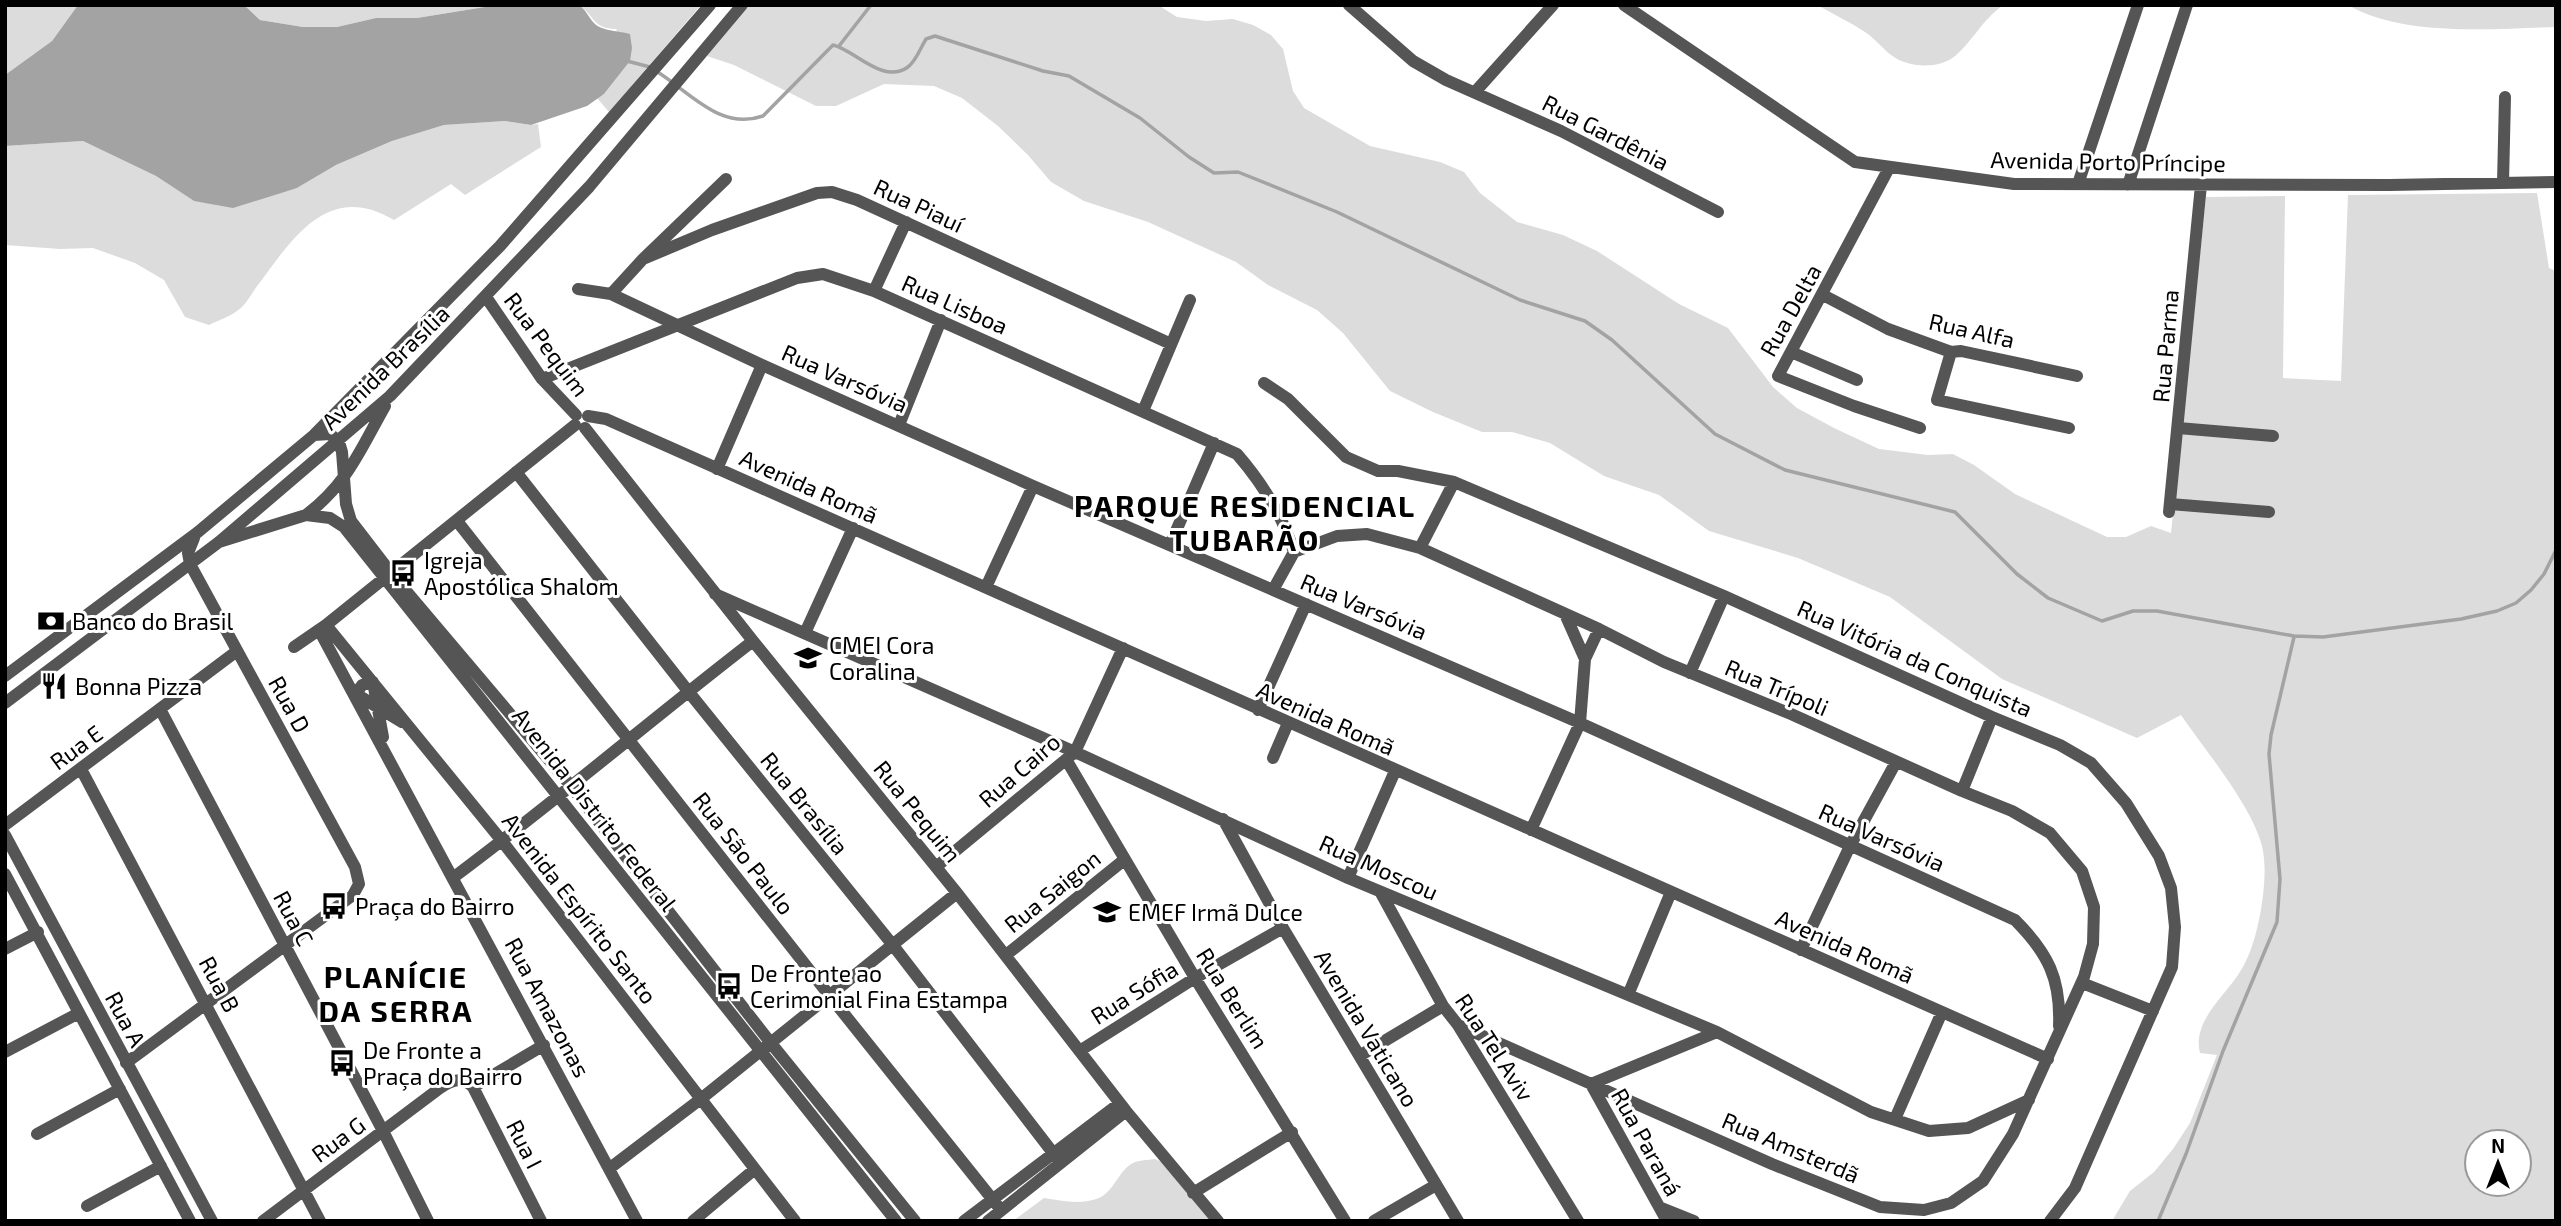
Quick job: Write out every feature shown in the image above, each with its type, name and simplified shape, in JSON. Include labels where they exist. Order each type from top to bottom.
[{"type":"street","name":"Avenida Brasília","points":[[5,676],[198,532],[314,435],[500,246],[710,5]]},
{"type":"street","name":"Avenida Brasília","points":[[5,703],[219,542],[390,396],[589,187],[741,5]]},
{"type":"street","name":"Rua Gardênia","points":[[1349,5],[1413,61],[1446,80],[1561,131],[1718,212]]},
{"type":"street","points":[[1475,92],[1553,5]]},
{"type":"street","name":"Avenida Porto Príncipe","points":[[1624,5],[1855,162],[2014,184],[2556,182]]},
{"type":"street","points":[[2078,184],[2138,5]]},
{"type":"street","points":[[2128,185],[2187,5]]},
{"type":"street","points":[[2503,183],[2505,97]]},
{"type":"street","name":"Rua Delta","points":[[1889,168],[1778,376],[1920,428]]},
{"type":"street","points":[[611,294],[643,259],[726,179]]},
{"type":"street","name":"Rua Parma","points":[[2201,185],[2170,508],[2269,512]]},
{"type":"street","name":"Rua Piauí","points":[[643,259],[724,226],[825,191],[857,200],[1171,344]]},
{"type":"street","points":[[874,291],[906,222]]},
{"type":"street","name":"Rua Lisboa","points":[[542,379],[676,324],[806,276],[834,276],[941,320],[1237,454],[1258,478],[1275,504],[1294,552]]},
{"type":"street","name":"Rua Varsóvia","points":[[578,289],[611,294],[1033,486],[1580,723],[2015,920],[2042,949],[2050,965],[2058,996],[2058,1032]]},
{"type":"street","name":"Rua Alfa","points":[[1823,295],[1888,329],[1951,352],[1961,351],[2077,376]]},
{"type":"street","name":"Rua Pequim","points":[[486,297],[542,379],[581,421],[752,641],[957,892],[1123,1107],[1218,1221]]},
{"type":"street","points":[[1143,411],[1190,300]]},
{"type":"street","points":[[899,425],[941,320]]},
{"type":"street","points":[[1791,352],[1857,380]]},
{"type":"street","points":[[1951,352],[1937,400],[2069,428]]},
{"type":"street","points":[[717,469],[762,365]]},
{"type":"street","name":"Rua Vitória da Conquista","points":[[1264,383],[1288,398],[1346,457],[1378,471],[1409,472],[1454,482],[1724,596],[2060,745],[2091,763],[2126,803],[2160,856],[2171,888],[2175,927],[2172,967],[2075,1188],[2050,1221]]},
{"type":"street","points":[[219,542],[306,515],[325,500],[345,478],[390,396]]},
{"type":"street","name":"Avenida Romã","points":[[581,421],[606,419],[2048,1059]]},
{"type":"street","points":[[294,647],[457,522],[581,421]]},
{"type":"street","points":[[2178,428],[2273,436]]},
{"type":"street","points":[[314,435],[330,434],[339,442]]},
{"type":"street","name":"Avenida Distrito Federal","points":[[339,442],[346,504],[351,521],[387,576],[896,1221]]},
{"type":"street","points":[[1170,545],[1214,443]]},
{"type":"street","name":"Rua Brasília","points":[[516,472],[892,944],[1056,1158]]},
{"type":"street","points":[[1420,548],[1454,482]]},
{"type":"street","points":[[986,587],[1033,486]]},
{"type":"street","name":"Avenida Distrito Federal","points":[[306,515],[330,518],[344,527],[571,786],[770,1042],[915,1221]]},
{"type":"street","name":"Rua São Paulo","points":[[457,522],[1001,1210]]},
{"type":"street","points":[[805,633],[853,528]]},
{"type":"street","points":[[190,564],[188,550],[198,532]]},
{"type":"street","name":"Rua Trípoli","points":[[1294,552],[1337,536],[1367,534],[1420,548],[1690,673],[1791,714],[2012,811],[2050,833],[2082,871],[2094,907],[2093,944],[2082,983],[2048,1059]]},
{"type":"street","points":[[1273,590],[1294,552]]},
{"type":"street","name":"Rua D","points":[[190,564],[355,867],[359,884],[353,895],[284,945]]},
{"type":"street","name":"Rua Moscou","points":[[715,594],[1071,756],[1222,819],[1348,878],[1717,1032],[1871,1112],[1929,1131],[1968,1128],[2029,1100]]},
{"type":"street","points":[[1690,673],[1724,596]]},
{"type":"street","points":[[1258,710],[1306,604]]},
{"type":"street","points":[[1565,614],[1585,659]]},
{"type":"street","name":"Avenida Espírito Santo","points":[[323,627],[373,681],[502,841],[795,1221]]},
{"type":"street","name":"Rua Amazonas","points":[[323,627],[386,751],[637,1221]]},
{"type":"street","points":[[1531,830],[1580,723],[1585,659],[1599,629]]},
{"type":"street","points":[[454,877],[752,641]]},
{"type":"street","name":"Rua Cairo","points":[[936,867],[1071,756],[1123,648]]},
{"type":"street","name":"Rua E","points":[[5,825],[237,651]]},
{"type":"street","points":[[386,751],[377,706],[373,681],[362,685],[356,694],[377,706],[411,728]]},
{"type":"street","name":"Rua C","points":[[160,709],[428,1221]]},
{"type":"street","points":[[1962,791],[1992,717]]},
{"type":"street","points":[[1273,758],[1288,723]]},
{"type":"street","name":"Rua Berlim","points":[[1071,756],[1124,860],[1345,1221]]},
{"type":"street","points":[[1801,950],[1850,846],[1896,762]]},
{"type":"street","name":"Rua B","points":[[81,769],[320,1221]]},
{"type":"street","points":[[1348,878],[1395,771]]},
{"type":"street","name":"Avenida Vaticano","points":[[1222,819],[1283,928],[1458,1221]]},
{"type":"street","name":"Rua A","points":[[5,835],[212,1221]]},
{"type":"street","name":"Rua Saigon","points":[[1006,955],[1124,860]]},
{"type":"street","points":[[5,874],[190,1221]]},
{"type":"street","points":[[1628,995],[1671,891]]},
{"type":"street","points":[[610,1168],[702,1098],[957,892]]},
{"type":"street","name":"Rua Tel Aviv","points":[[1381,892],[1443,1006],[1458,1025],[1578,1221]]},
{"type":"street","name":"Rua Sófia","points":[[1081,1050],[1195,978],[1283,928]]},
{"type":"street","points":[[5,949],[38,932]]},
{"type":"street","points":[[126,1063],[284,945]]},
{"type":"street","points":[[2082,983],[2153,1011]]},
{"type":"street","points":[[1361,1055],[1443,1006]]},
{"type":"street","points":[[1895,1119],[1942,1012]]},
{"type":"street","points":[[5,1052],[79,1013]]},
{"type":"street","name":"Rua Amsterdã","points":[[1458,1025],[1772,1164],[1880,1207],[1926,1216],[1983,1181],[2013,1134],[2048,1059]]},
{"type":"street","points":[[1591,1084],[1717,1032]]},
{"type":"street","points":[[473,1087],[544,1045]]},
{"type":"street","name":"Rua G","points":[[263,1221],[451,1081],[461,1080],[473,1087]]},
{"type":"street","name":"Rua Paraná","points":[[1591,1084],[1667,1221]]},
{"type":"street","name":"Rua I","points":[[473,1087],[541,1221]]},
{"type":"street","points":[[37,1134],[120,1089]]},
{"type":"street","points":[[964,1221],[991,1199],[1056,1158],[1123,1107]]},
{"type":"street","points":[[1193,1193],[1292,1132]]},
{"type":"street","points":[[988,1221],[1056,1158]]},
{"type":"street","points":[[87,1206],[161,1166]]},
{"type":"street","points":[[693,1221],[755,1169]]},
{"type":"street","points":[[1374,1221],[1437,1185]]},
{"type":"street","points":[[1658,1206],[1695,1221]]},
{"type":"shaded area","points":[[5,5],[78,5],[52,41],[5,75]]},
{"type":"shaded area","points":[[78,5],[244,5],[260,20],[303,27],[337,27],[376,18],[417,18],[497,5],[579,5],[598,26],[630,34],[632,48],[630,61],[604,94],[587,106],[531,125],[505,121],[444,125],[392,141],[336,165],[297,188],[233,208],[194,201],[156,176],[83,141],[5,146],[5,75],[52,41]]},
{"type":"shaded area","points":[[244,5],[497,5],[417,18],[376,18],[337,27],[303,27],[260,20]]},
{"type":"shaded area","points":[[579,5],[701,5],[609,112],[597,98],[604,94],[630,61],[616,29],[602,27]]},
{"type":"shaded area","points":[[750,5],[1158,5],[1177,17],[1206,21],[1233,19],[1253,25],[1271,35],[1283,49],[1293,91],[1304,108],[1370,146],[1440,162],[1464,172],[1480,193],[1517,222],[1563,235],[1597,251],[1679,304],[1728,328],[1773,387],[1797,408],[1879,449],[1928,455],[1953,454],[1974,465],[2015,494],[2107,537],[2126,537],[2151,526],[2171,533],[2206,197],[2285,196],[2283,378],[2341,381],[2348,195],[2537,193],[2549,268],[2556,271],[2556,1221],[2112,1221],[2130,1191],[2154,1172],[2190,1123],[2217,1055],[2200,1053],[2200,1031],[2210,1011],[2246,961],[2257,930],[2263,898],[2264,863],[2257,830],[2215,761],[2181,715],[2137,738],[2002,679],[1890,597],[1798,558],[1709,531],[1659,495],[1604,476],[1550,443],[1512,432],[1482,432],[1390,391],[1343,333],[1317,310],[1268,285],[1236,262],[1148,222],[1084,201],[1051,182],[998,126],[962,98],[934,86],[884,84],[836,106],[816,106],[734,65],[707,56]]},
{"type":"shaded area","points":[[1817,5],[2004,5],[1991,15],[1955,56],[1933,65],[1916,65],[1894,57],[1865,32]]},
{"type":"shaded area","points":[[2348,5],[2556,5],[2556,27],[2421,27],[2370,15]]},
{"type":"shaded area","points":[[505,121],[538,124],[541,147],[465,195],[451,184],[394,220],[372,210],[351,207],[333,210],[301,231],[242,307],[209,325],[185,317],[164,280],[135,263],[93,248],[60,249],[5,245],[5,146],[83,141],[156,176],[194,201],[297,188],[336,165],[392,141],[444,125]]},
{"type":"shaded area","points":[[1155,1159],[1179,1170],[1211,1221],[1013,1221],[1044,1198],[1079,1202],[1099,1198],[1128,1166],[1138,1161]]},
{"type":"waterway","points":[[839,46],[871,5]]},
{"type":"waterway","points":[[656,71],[719,114],[747,119],[763,116],[833,45],[869,65],[889,72],[908,67],[926,39],[935,36],[1043,71],[1069,76],[1140,118],[1214,173],[1238,172],[1337,212],[1520,300],[1585,321],[1612,340],[1715,434],[1785,470],[1955,512],[2017,574],[2048,598],[2102,621],[2133,611],[2157,611],[2294,636],[2323,637],[2461,619],[2497,611],[2516,603],[2544,574],[2556,550]]},
{"type":"waterway","points":[[627,61],[650,67]]},
{"type":"waterway","points":[[2158,1221],[2186,1154],[2223,1051],[2277,922],[2280,879],[2269,754],[2294,637]]},
{"type":"place","name":"Igreja Apostólica Shalom","points":[[403,573]]},
{"type":"place","name":"Banco do Brasil","points":[[51,621]]},
{"type":"place","name":"CMEI Cora Coralina","points":[[808,658]]},
{"type":"place","name":"Bonna Pizza","points":[[54,686]]},
{"type":"place","name":"Praça do Bairro","points":[[334,906]]},
{"type":"place","name":"EMEF Irmã Dulce","points":[[1107,912]]},
{"type":"place","name":"De Fronte ao Cerimonial Fina Estampa","points":[[729,986]]},
{"type":"place","name":"De Fronte a Praça do Bairro","points":[[342,1063]]},
{"type":"district","name":"PARQUE RESIDENCIAL TUBARÃO","points":[[1245,522]]},
{"type":"district","name":"PLANÍCIE DA SERRA","points":[[396,993]]}]
